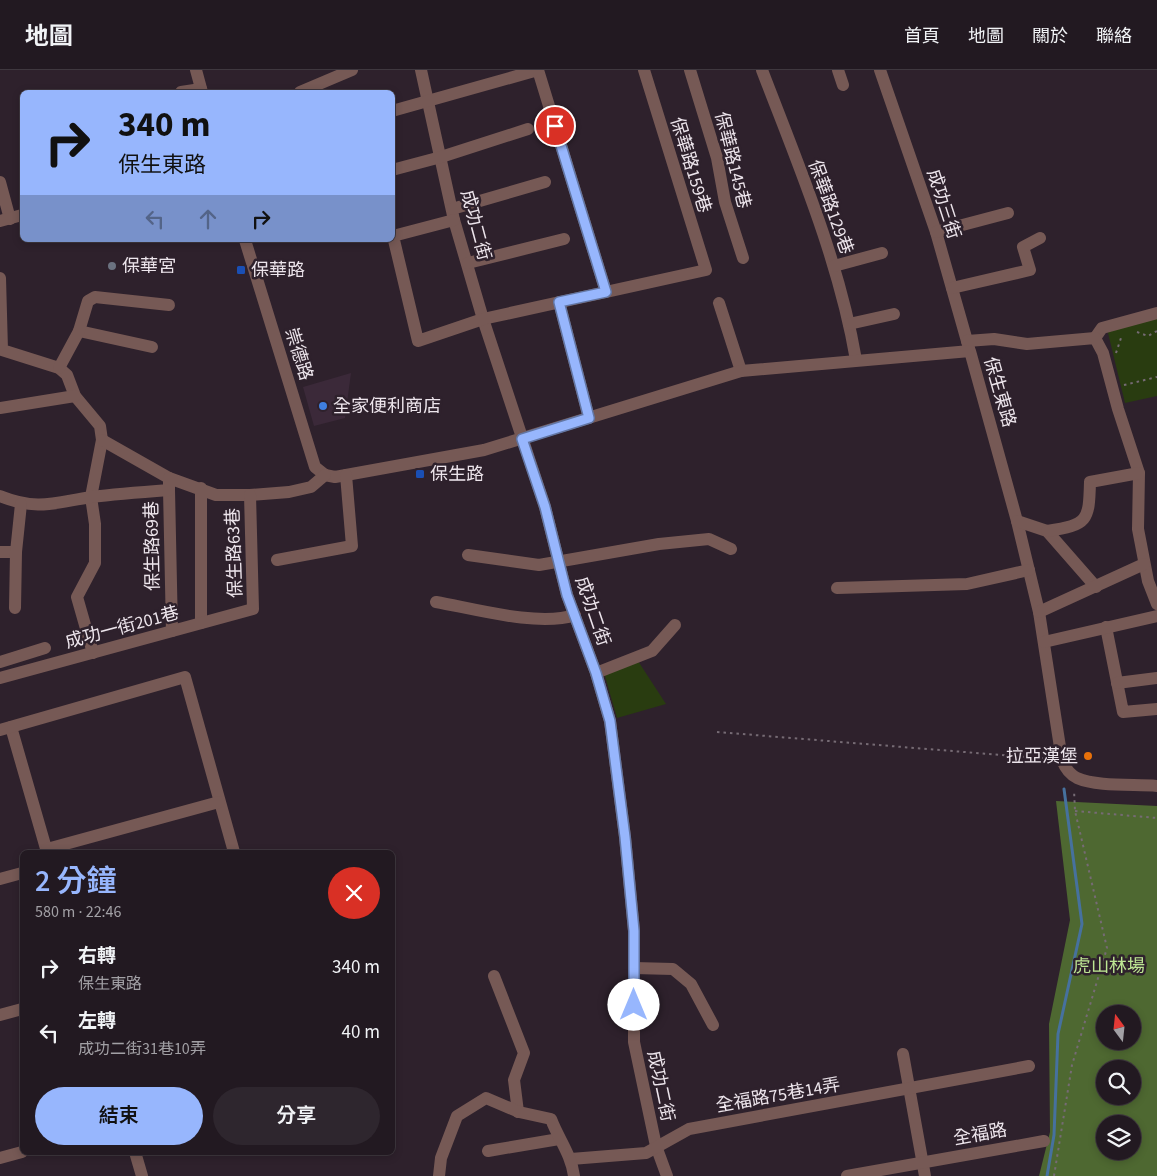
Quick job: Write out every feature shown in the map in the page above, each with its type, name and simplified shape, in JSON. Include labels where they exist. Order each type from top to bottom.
[{"type":"street","points":[[196,70],[202,90]]},
{"type":"street","points":[[305,90],[352,70]]},
{"type":"street","name":"成功二街","points":[[421,70],[453,215],[483,319],[545,507],[567,595],[596,673],[610,721],[616,757],[634,931],[634,1042],[656,1146],[667,1176]]},
{"type":"street","points":[[394,242],[418,341],[483,319],[606,292],[538,70],[395,110]]},
{"type":"street","name":"保華路159巷","points":[[606,292],[706,270],[644,70]]},
{"type":"street","name":"保華路145巷","points":[[690,70],[717,158],[725,202],[742,258]]},
{"type":"street","name":"保華路129巷","points":[[762,70],[834,266],[850,324],[856,360]]},
{"type":"street","points":[[838,70],[843,85]]},
{"type":"street","name":"成功三街","points":[[880,70],[936,232],[968,346]]},
{"type":"street","points":[[395,169],[528,129]]},
{"type":"street","points":[[0,182],[5,220],[20,216]]},
{"type":"street","points":[[395,235],[545,182]]},
{"type":"street","points":[[936,232],[1008,213]]},
{"type":"street","points":[[952,288],[1030,270],[1023,247],[1040,238]]},
{"type":"street","points":[[468,263],[564,239]]},
{"type":"street","name":"崇德路","points":[[246,242],[315,467],[325,475]]},
{"type":"street","points":[[834,266],[882,253]]},
{"type":"street","points":[[0,278],[2,350],[60,368],[67,375],[75,396],[100,426],[102,440],[91,497],[95,524],[95,562],[77,598],[93,653]]},
{"type":"street","points":[[60,368],[79,331],[88,301],[95,297],[169,305]]},
{"type":"street","points":[[559,302],[589,418]]},
{"type":"street","points":[[719,303],[741,371]]},
{"type":"street","points":[[968,346],[994,339],[1027,344],[1095,338],[1102,328],[1157,312]]},
{"type":"street","points":[[850,324],[894,314]]},
{"type":"street","points":[[79,331],[152,347]]},
{"type":"street","points":[[1095,338],[1104,356],[1112,388],[1139,473],[1138,529],[1144,564],[1157,604]]},
{"type":"street","name":"保生東路","points":[[522,439],[741,371],[856,360],[968,346],[1017,521],[1039,612],[1062,760],[1066,770],[1076,778]]},
{"type":"street","points":[[0,408],[75,396]]},
{"type":"street","points":[[0,496],[21,504],[50,506],[169,484],[202,488],[216,495],[289,492],[311,487],[325,475],[346,475],[484,450],[522,439]]},
{"type":"street","points":[[102,440],[169,484]]},
{"type":"street","points":[[1017,521],[1048,530],[1081,522],[1088,516],[1090,482],[1139,473]]},
{"type":"street","points":[[277,560],[352,546],[346,475]]},
{"type":"street","name":"保生路69巷","points":[[169,484],[172,631]]},
{"type":"street","points":[[201,623],[202,488]]},
{"type":"street","name":"保生路63巷","points":[[250,495],[253,609]]},
{"type":"street","points":[[15,608],[16,552],[21,504]]},
{"type":"street","points":[[1048,530],[1096,587]]},
{"type":"street","points":[[468,555],[490,560],[539,565],[660,544],[709,539],[730,549]]},
{"type":"street","points":[[0,552],[16,552]]},
{"type":"street","points":[[1039,612],[1144,564]]},
{"type":"street","points":[[837,588],[967,584],[1029,570]]},
{"type":"street","points":[[436,602],[536,619],[562,619],[575,615]]},
{"type":"street","name":"成功一街201巷","points":[[0,678],[253,609]]},
{"type":"street","points":[[1044,642],[1157,616]]},
{"type":"street","points":[[596,673],[652,651],[675,625]]},
{"type":"street","points":[[1106,627],[1123,712],[1157,709]]},
{"type":"street","points":[[0,662],[45,648]]},
{"type":"street","points":[[47,850],[6,729],[185,678],[233,850]]},
{"type":"street","points":[[1117,683],[1157,678]]},
{"type":"street","points":[[1076,778],[1090,781],[1157,786]]},
{"type":"street","points":[[51,850],[220,802]]},
{"type":"street","points":[[0,879],[20,874]]},
{"type":"street","points":[[634,968],[673,968],[691,984],[712,1025]]},
{"type":"street","points":[[494,976],[524,1053],[514,1080],[518,1112]]},
{"type":"street","points":[[0,1015],[20,1010]]},
{"type":"street","points":[[903,1054],[925,1176]]},
{"type":"street","name":"全福路75巷14弄","points":[[572,1159],[646,1153],[690,1129],[1029,1066]]},
{"type":"street","points":[[439,1175],[441,1158],[457,1116],[486,1098],[518,1112],[551,1119],[559,1139],[572,1159],[574,1176]]},
{"type":"street","points":[[488,1151],[559,1139]]},
{"type":"street","name":"全福路","points":[[847,1176],[1044,1140]]},
{"type":"street","points":[[0,1158],[20,1153]]},
{"type":"street","points":[[136,1155],[142,1176]]},
{"type":"path","points":[[1132,332],[1148,336],[1157,331]]},
{"type":"path","points":[[1104,356],[1117,352],[1120,339],[1125,334]]},
{"type":"path","points":[[1112,388],[1157,377]]},
{"type":"path","points":[[717,732],[1062,760]]},
{"type":"path","points":[[1054,1176],[1072,1065],[1107,948],[1075,812],[1073,792],[1076,778]]},
{"type":"path","points":[[1075,812],[1157,818]]},
{"type":"shaded area","points":[[351,373],[345,418],[314,426],[303,387]]},
{"type":"green space","points":[[1157,315],[1157,396],[1125,403],[1108,333],[1111,328]]},
{"type":"green space","points":[[638,661],[666,704],[617,718],[604,673]]},
{"type":"green space","name":"虎山林場","points":[[1056,801],[1157,806],[1157,1176],[1039,1176],[1050,1132],[1049,1024],[1070,920]]},
{"type":"waterway","points":[[1047,1176],[1054,1135],[1058,1034],[1082,924],[1064,789]]},
{"type":"place","name":"保華宮","points":[[112,266]]},
{"type":"place","name":"保華路","points":[[241,270]]},
{"type":"place","name":"全家便利商店","points":[[323,406]]},
{"type":"place","name":"保生路","points":[[420,474]]},
{"type":"place","name":"拉亞漢堡","points":[[1088,756]]},
{"type":"route","points":[[555,126],[606,292],[559,302],[589,418],[522,439],[545,507],[567,595],[596,673],[610,721],[616,757],[634,931],[634,1005]]}]
